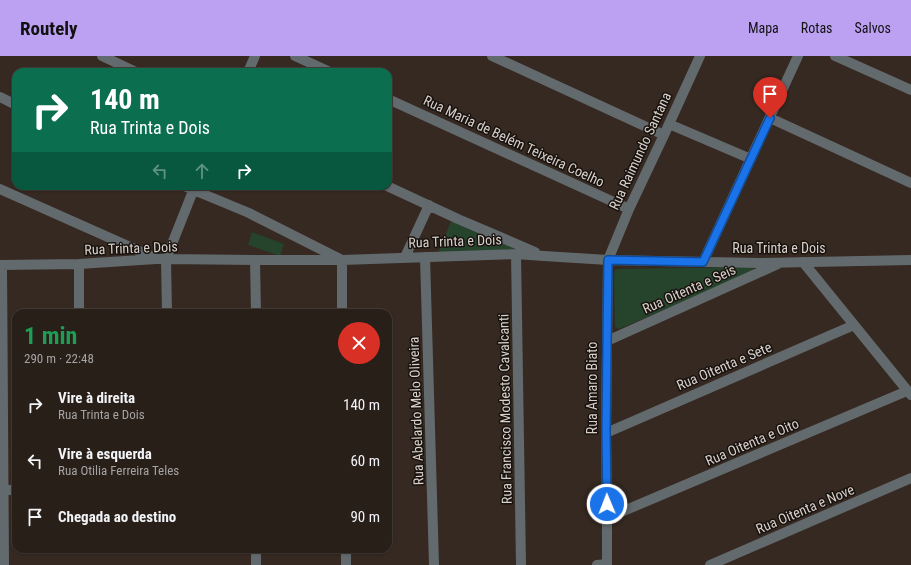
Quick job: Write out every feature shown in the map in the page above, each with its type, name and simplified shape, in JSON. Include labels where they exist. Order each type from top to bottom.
[{"type":"street","points":[[102,56],[128,68]]},
{"type":"street","points":[[250,68],[255,56]]},
{"type":"street","points":[[295,56],[312,68]]},
{"type":"street","points":[[492,56],[664,135]]},
{"type":"street","points":[[703,262],[798,56]]},
{"type":"street","points":[[835,56],[911,90]]},
{"type":"street","name":"Rua Raimundo Santana","points":[[608,260],[629,209],[669,124],[695,57]]},
{"type":"street","points":[[0,97],[12,103]]},
{"type":"street","name":"Rua Maria de Belém Teixeira Coelho","points":[[392,101],[629,209]]},
{"type":"street","points":[[770,118],[911,183]]},
{"type":"street","points":[[669,124],[751,159]]},
{"type":"street","points":[[392,188],[458,219],[544,256]]},
{"type":"street","points":[[0,189],[161,259]]},
{"type":"street","points":[[167,309],[161,259],[190,190]]},
{"type":"street","points":[[198,190],[249,213],[342,260],[342,309]]},
{"type":"street","points":[[405,257],[429,205]]},
{"type":"street","name":"Rua Trinta e Dois","points":[[1,265],[79,264],[161,259],[342,260],[516,254],[608,260],[759,263],[911,260]]},
{"type":"street","name":"Rua Francisco Modesto Cavalcanti","points":[[516,254],[521,565]]},
{"type":"street","name":"Rua Abelardo Melo Oliveira","points":[[426,257],[434,565]]},
{"type":"street","points":[[255,260],[256,309]]},
{"type":"street","name":"Rua Amaro Biato","points":[[607,565],[606,432],[608,260]]},
{"type":"street","name":"Rua Oitenta e Seis","points":[[607,341],[783,262]]},
{"type":"street","points":[[803,262],[909,393]]},
{"type":"street","points":[[79,264],[79,309]]},
{"type":"street","points":[[1,265],[1,409],[4,565]]},
{"type":"street","name":"Rua Oitenta e Sete","points":[[606,432],[854,325]]},
{"type":"street","name":"Rua Oitenta e Oito","points":[[607,518],[909,393]]},
{"type":"street","name":"Rua Oitenta e Nove","points":[[710,565],[911,478]]},
{"type":"street","points":[[256,553],[256,565]]},
{"type":"street","points":[[346,553],[346,565]]},
{"type":"street","points":[[597,565],[607,565]]},
{"type":"green space","points":[[452,219],[519,250],[438,253]]},
{"type":"green space","points":[[252,232],[284,244],[280,256],[248,245]]},
{"type":"green space","points":[[752,267],[754,269],[753,272],[619,329],[615,327],[615,270]]},
{"type":"route","points":[[607,504],[606,432],[608,260],[703,262],[770,118]]}]
